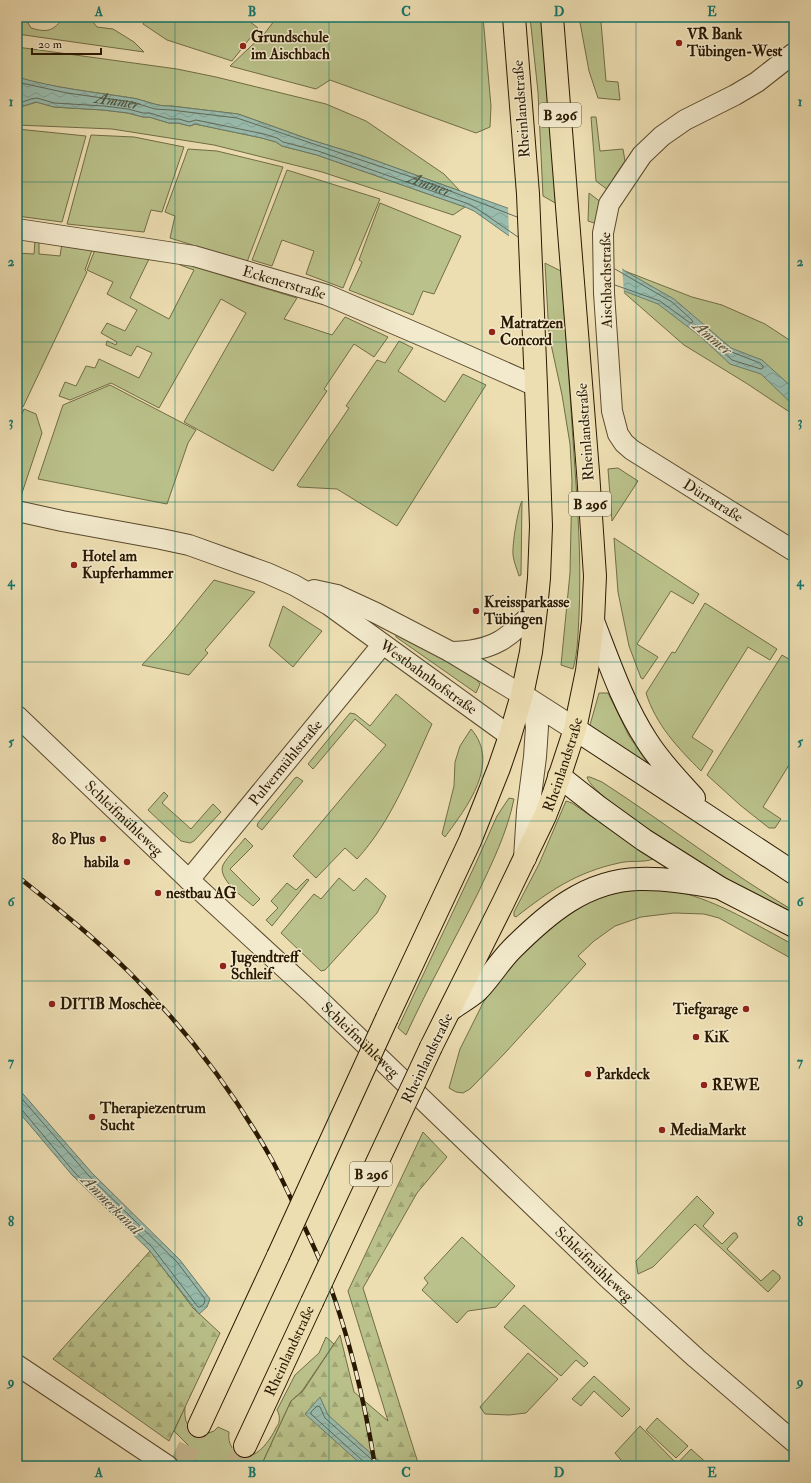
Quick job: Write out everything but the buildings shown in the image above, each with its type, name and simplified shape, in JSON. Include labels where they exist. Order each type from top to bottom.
[{"type":"main road","name":"Rheinlandstraße","points":[[199,1426],[472,834],[510,736],[522,695],[536,609],[541,526],[528,194],[514,17]]},
{"type":"main road","name":"Rheinlandstraße","points":[[245,1446],[431,1047],[545,816],[575,729],[587,671],[593,621],[595,576],[552,17]]},
{"type":"main road","name":"B 296","points":[[593,621],[620,692],[648,742],[663,764],[715,821]]},
{"type":"main road","name":"Westbahnhofstraße","points":[[522,695],[715,821]]},
{"type":"main road","points":[[522,695],[534,709],[537,736],[536,757],[528,811],[525,858]]},
{"type":"main road","name":"Westbahnhofstraße","points":[[510,736],[597,806],[644,840],[720,888]]},
{"type":"main road","points":[[715,821],[794,873]]},
{"type":"main road","name":"B 296","points":[[450,1010],[476,991],[511,950],[545,918],[566,902],[582,894],[612,882],[638,879],[689,883],[720,888]]},
{"type":"main road","points":[[720,888],[794,926]]},
{"type":"street","name":"Aischbachstraße","points":[[632,450],[618,434],[612,412],[604,293],[603,233],[609,204],[642,155],[662,136],[685,120],[735,95],[757,82],[794,53]]},
{"type":"street","name":"Eckenerstraße","points":[[17,229],[194,256],[320,293],[536,386]]},
{"type":"street","name":"Dürrstraße","points":[[632,450],[794,551]]},
{"type":"street","name":"Westbahnhofstraße","points":[[17,511],[189,545],[267,573],[294,585],[329,605],[382,645],[510,736]]},
{"type":"street","name":"Westbahnhofstraße","points":[[294,585],[337,595],[376,613],[451,652],[522,695]]},
{"type":"street","name":"Westbahnhofstraße","points":[[451,652],[470,652],[484,649],[496,644],[519,627],[536,609]]},
{"type":"street","name":"Pulvermühlstraße","points":[[189,880],[382,645]]},
{"type":"street","name":"Schleifmühleweg","points":[[17,716],[189,880],[314,995],[607,1277],[696,1358],[794,1442]]},
{"type":"street","points":[[17,1365],[168,1466]]},
{"type":"green space","points":[[17,17],[27,17],[27,21],[31,28],[50,30],[64,17],[89,17],[97,27],[113,29],[134,42],[144,52],[17,34]]},
{"type":"green space","points":[[148,17],[244,17],[258,28],[232,61],[167,40],[143,24]]},
{"type":"green space","points":[[277,17],[483,17],[491,106],[490,127],[476,133],[330,80],[316,89],[230,66],[265,33]]},
{"type":"green space","points":[[530,17],[541,17],[557,204],[543,196],[538,92]]},
{"type":"green space","points":[[579,17],[616,17],[616,20],[601,22],[606,81],[618,82],[620,100],[598,98],[589,71]]},
{"type":"green space","points":[[17,47],[177,69],[326,104],[366,121],[444,174],[460,191],[360,155],[311,140],[238,114],[166,106],[132,98],[60,87],[17,78]]},
{"type":"green space","points":[[37,102],[54,107],[128,113],[169,123],[178,123],[190,126],[195,124],[262,138],[276,142],[282,146],[317,155],[465,207],[453,215],[322,172],[214,145],[112,129],[17,125],[17,108]]},
{"type":"green space","points":[[591,117],[596,117],[600,151],[623,149],[625,161],[608,190],[596,181]]},
{"type":"green space","points":[[17,129],[86,136],[62,222],[17,216]]},
{"type":"green space","points":[[91,135],[134,137],[184,147],[162,212],[151,210],[144,232],[67,224]]},
{"type":"green space","points":[[188,149],[217,151],[283,167],[247,262],[170,238],[175,216],[165,212]]},
{"type":"green space","points":[[287,170],[380,199],[343,288],[306,274],[314,251],[282,240],[272,266],[252,260]]},
{"type":"green space","points":[[589,193],[602,203],[597,224],[588,221]]},
{"type":"green space","points":[[380,203],[461,236],[434,294],[423,291],[413,315],[349,290],[362,262],[359,260]]},
{"type":"green space","points":[[35,240],[39,241],[39,254],[60,256],[62,243],[93,247],[85,270],[87,272],[23,407],[17,404],[17,253],[34,254]]},
{"type":"green space","points":[[96,247],[149,259],[130,298],[169,319],[194,270],[180,265],[181,260],[231,278],[297,298],[284,319],[332,335],[345,317],[388,337],[374,357],[354,344],[324,389],[327,391],[273,471],[184,422],[246,313],[221,299],[159,408],[111,383],[70,400],[59,396],[65,382],[76,386],[86,366],[95,368],[99,359],[139,378],[152,353],[137,346],[131,356],[106,345],[107,341],[116,345],[117,342],[101,333],[107,323],[125,331],[137,310],[107,294],[113,282],[87,270]]},
{"type":"green space","points":[[545,263],[561,271],[567,351],[580,566],[578,635],[573,669],[561,665],[570,573],[572,481],[570,444],[562,395],[549,335]]},
{"type":"green space","points":[[625,271],[692,297],[722,305],[765,324],[794,343],[794,415],[746,383],[684,345],[621,290]]},
{"type":"green space","points":[[399,341],[413,348],[398,371],[445,402],[463,374],[486,385],[397,526],[337,489],[299,487],[297,485],[349,408],[346,406],[377,360],[385,363]]},
{"type":"green space","points":[[110,385],[196,430],[188,443],[167,504],[38,479],[63,405]]},
{"type":"green space","points":[[24,409],[36,414],[42,433],[21,496],[17,495],[17,420],[19,421]]},
{"type":"green space","points":[[618,468],[638,481],[612,521],[608,469]]},
{"type":"green space","points":[[522,501],[521,575],[519,576],[514,561],[513,550],[514,535]]},
{"type":"green space","points":[[614,538],[699,594],[693,604],[671,591],[637,644],[658,657],[643,679],[641,678],[629,646],[618,592]]},
{"type":"green space","points":[[214,580],[255,592],[205,650],[208,653],[189,675],[142,665],[167,638]]},
{"type":"green space","points":[[705,603],[777,649],[770,660],[748,647],[692,737],[713,751],[701,771],[676,745],[662,726],[650,705],[646,693],[672,652],[675,653]]},
{"type":"green space","points":[[283,606],[322,631],[293,667],[269,646]]},
{"type":"green space","points":[[396,633],[471,673],[480,684],[476,693],[396,637]]},
{"type":"green space","points":[[782,655],[794,662],[794,757],[763,807],[781,819],[775,828],[769,828],[740,805],[707,775]]},
{"type":"green space","points":[[599,693],[608,693],[629,736],[651,768],[591,728],[590,725]]},
{"type":"green space","points":[[396,694],[432,724],[399,795],[390,812],[369,844],[357,859],[345,848],[316,878],[293,856],[386,745],[355,719],[313,769],[308,764],[350,713],[355,714],[370,726]]},
{"type":"green space","points":[[471,729],[479,742],[483,756],[482,770],[478,784],[471,799],[445,837],[442,834],[454,786],[455,762],[460,746]]},
{"type":"green space","points":[[297,777],[303,781],[262,830],[257,826],[258,823]]},
{"type":"green space","points":[[587,777],[602,782],[721,864],[794,911],[794,918],[717,873],[647,828],[596,790]]},
{"type":"green space","points":[[164,792],[168,796],[162,803],[191,829],[213,804],[221,812],[194,841],[190,843],[181,841],[148,810]]},
{"type":"green space","points":[[509,798],[514,799],[511,812],[494,859],[406,1035],[398,1028],[497,816]]},
{"type":"green space","points":[[566,801],[572,803],[653,859],[623,862],[577,877],[552,891],[516,917],[514,916],[514,912],[539,864]]},
{"type":"green space","points":[[245,838],[253,846],[230,869],[260,899],[253,906],[232,888],[227,882],[222,870],[223,865],[230,855]]},
{"type":"green space","points":[[339,878],[354,891],[366,878],[386,896],[377,913],[325,970],[321,971],[281,933],[314,894],[321,899]]},
{"type":"green space","points":[[307,879],[309,880],[272,926],[266,920],[278,908],[271,901],[287,883],[296,890]]},
{"type":"green space","points":[[645,888],[671,890],[694,896],[738,915],[794,945],[794,960],[719,918],[704,914],[674,913],[641,917],[615,926],[594,941],[578,956],[586,964],[470,1089],[463,1093],[456,1092],[449,1088],[460,1049],[484,1001],[511,964],[537,937],[583,904],[616,891]]},
{"type":"green space","points":[[423,1132],[447,1157],[417,1193],[363,1288],[419,1466],[261,1466],[291,1401],[303,1391],[340,1335],[354,1392],[388,1421],[348,1291]]},
{"type":"green space","points":[[697,1196],[714,1213],[703,1226],[722,1244],[733,1233],[736,1233],[738,1237],[727,1249],[761,1281],[773,1270],[780,1276],[780,1279],[768,1292],[695,1224],[653,1267],[638,1274],[636,1261]]},
{"type":"green space","points":[[462,1237],[515,1286],[496,1307],[468,1311],[457,1323],[422,1290],[428,1283],[424,1278]]},
{"type":"green space","points":[[150,1251],[193,1308],[220,1333],[169,1441],[53,1359]]},
{"type":"green space","points":[[524,1305],[588,1363],[584,1367],[576,1360],[561,1376],[504,1327]]},
{"type":"green space","points":[[326,1337],[334,1344],[302,1391],[291,1401],[261,1466],[203,1466],[191,1457],[188,1445],[174,1431],[185,1407],[186,1422],[194,1430],[203,1435],[214,1431],[218,1427],[229,1432],[230,1443],[236,1452],[248,1456],[254,1454],[264,1446],[279,1424],[279,1414],[277,1410],[295,1375],[319,1353]]},
{"type":"green space","points":[[528,1353],[558,1379],[526,1413],[509,1415],[485,1414],[480,1407]]},
{"type":"green space","points":[[594,1376],[630,1409],[622,1417],[594,1391],[581,1406],[572,1399]]},
{"type":"green space","points":[[657,1418],[688,1446],[676,1458],[646,1430]]},
{"type":"green space","points":[[640,1426],[675,1462],[671,1466],[626,1466],[615,1453]]},
{"type":"green space","points":[[691,1449],[710,1466],[675,1466]]},
{"type":"water","name":"Ammer","points":[[17,77],[60,87],[132,98],[166,106],[238,114],[311,140],[360,155],[513,210],[595,250],[625,271],[674,299],[731,348],[762,360],[794,389],[794,406],[761,374],[730,364],[700,336],[658,304],[543,260],[474,211],[465,207],[317,155],[282,146],[276,142],[262,138],[195,124],[190,126],[178,123],[169,123],[128,113],[54,107],[36,102],[17,108]]},
{"type":"water","name":"Ammerkanal","points":[[17,1087],[92,1173],[180,1260],[210,1299],[207,1307],[199,1314],[149,1250],[72,1175],[17,1110]]},
{"type":"water","points":[[320,1397],[328,1415],[385,1466],[363,1466],[305,1414]]},
{"type":"pier","points":[[508,206],[596,249],[622,267],[624,293],[597,287],[542,261],[509,238]]},
{"type":"tunnel","points":[[180,1466],[199,1426]]},
{"type":"tunnel","points":[[236,1466],[245,1446]]},
{"type":"railway","points":[[17,876],[89,935],[151,994],[190,1039],[242,1110],[272,1160],[316,1251],[328,1280],[356,1372],[367,1419],[375,1466]]},
{"type":"place","name":"VR Bank Tübingen-West","points":[[679,43]]},
{"type":"place","name":"Grundschule im Aischbach","points":[[243,46]]},
{"type":"place","name":"Matratzen Concord","points":[[492,332]]},
{"type":"place","name":"Hotel am Kupferhammer","points":[[74,565]]},
{"type":"place","name":"Kreissparkasse Tübingen","points":[[476,611]]},
{"type":"place","name":"80 Plus","points":[[103,839]]},
{"type":"place","name":"habila","points":[[127,862]]},
{"type":"place","name":"nestbau AG","points":[[158,893]]},
{"type":"place","name":"Jugendtreff Schleif","points":[[223,966]]},
{"type":"place","name":"DITIB Moschee","points":[[52,1004]]},
{"type":"place","name":"Tiefgarage","points":[[746,1009]]},
{"type":"place","name":"KiK","points":[[696,1037]]},
{"type":"place","name":"Parkdeck","points":[[588,1074]]},
{"type":"place","name":"REWE","points":[[704,1085]]},
{"type":"place","name":"Therapiezentrum Sucht","points":[[92,1117]]},
{"type":"place","name":"MediaMarkt","points":[[662,1130]]}]
